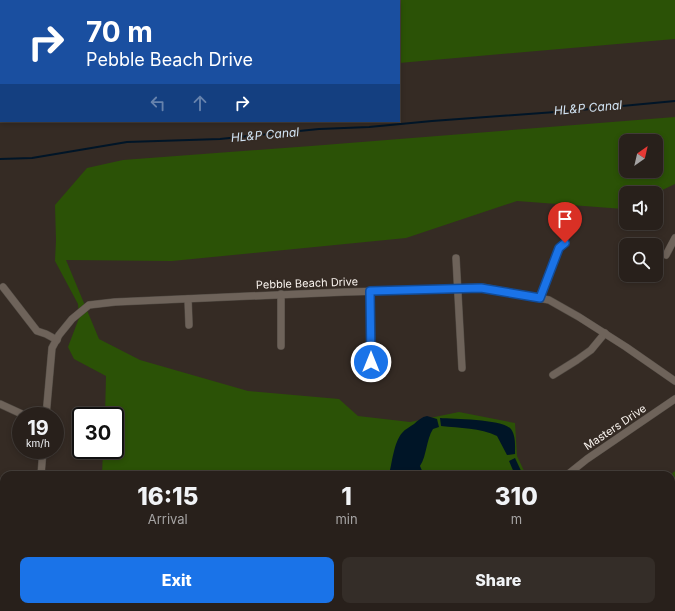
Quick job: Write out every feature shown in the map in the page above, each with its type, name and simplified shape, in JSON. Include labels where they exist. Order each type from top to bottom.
[{"type":"street","points":[[666,254],[675,238]]},
{"type":"street","points":[[540,298],[559,248],[565,243]]},
{"type":"street","points":[[456,258],[462,368]]},
{"type":"street","points":[[3,287],[37,331],[57,340]]},
{"type":"street","name":"Pebble Beach Drive","points":[[47,407],[52,348],[72,319],[89,305],[115,302],[281,294],[481,288],[540,298],[549,300],[579,316],[675,381]]},
{"type":"street","points":[[370,291],[371,362]]},
{"type":"street","points":[[281,294],[281,346]]},
{"type":"street","points":[[188,299],[189,325]]},
{"type":"street","points":[[553,376],[591,350],[605,333]]},
{"type":"street","name":"Masters Drive","points":[[572,471],[587,459],[675,399]]},
{"type":"street","points":[[0,404],[12,410]]},
{"type":"street","points":[[41,471],[42,459]]},
{"type":"green space","points":[[400,0],[675,0],[675,39],[400,63]]},
{"type":"green space","points":[[675,117],[675,184],[663,190],[663,186],[619,186],[619,209],[517,201],[406,238],[172,261],[66,260],[99,339],[140,360],[248,391],[339,399],[358,416],[410,422],[459,412],[515,423],[517,456],[524,471],[102,471],[103,459],[124,459],[124,407],[105,407],[106,376],[74,359],[68,347],[79,318],[78,304],[55,261],[55,205],[87,168],[123,160]]},
{"type":"water","points":[[427,416],[437,419],[439,427],[433,429],[431,433],[420,466],[422,471],[390,471],[395,447],[399,437],[406,429],[423,417]]},
{"type":"water","points":[[440,418],[489,421],[506,426],[511,429],[514,435],[515,454],[507,455],[497,436],[477,430],[441,426]]},
{"type":"water","points":[[515,458],[521,471],[513,471],[509,461]]},
{"type":"waterway","name":"HL&P Canal","points":[[0,159],[32,158],[127,142],[220,139],[319,129],[369,127],[675,101]]},
{"type":"route","points":[[371,362],[370,291],[481,288],[540,298],[559,248],[565,243]]}]
